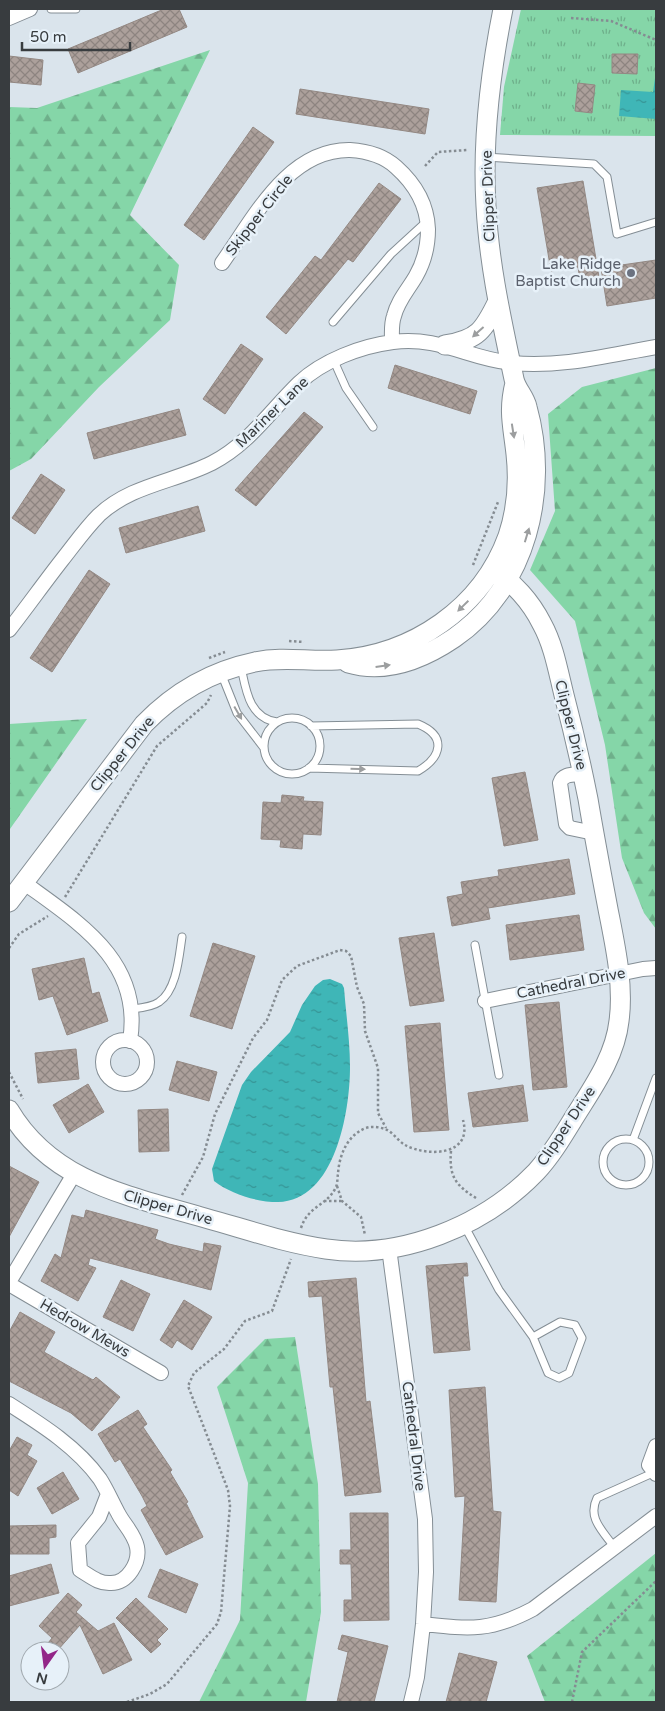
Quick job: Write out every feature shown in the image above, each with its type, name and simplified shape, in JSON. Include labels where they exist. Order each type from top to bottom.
[{"type":"street","points":[[9,18],[30,9]]},
{"type":"street","name":"Clipper Drive","points":[[9,902],[144,724],[161,706],[180,693],[240,666],[281,658],[336,660],[379,652],[416,638],[463,607],[500,574],[524,546],[532,518],[535,484],[510,409],[515,383],[490,254],[485,157],[489,93],[504,9]]},
{"type":"street","name":"Skipper Circle","points":[[222,263],[266,201],[294,170],[308,160],[341,150],[374,154],[392,163],[416,189],[423,203],[427,221],[423,261],[400,299],[394,316],[392,342]]},
{"type":"street","points":[[445,345],[467,341],[478,334],[488,321],[498,301]]},
{"type":"street","name":"Mariner Lane","points":[[9,630],[82,534],[112,504],[159,481],[212,463],[229,453],[244,441],[301,382],[334,361],[367,347],[392,342],[445,345],[511,363],[556,364],[656,347]]},
{"type":"street","name":"Clipper Drive","points":[[16,1105],[37,1147],[74,1174],[125,1194],[295,1243],[329,1250],[389,1248],[422,1240],[464,1224],[484,1214],[514,1193],[551,1155],[603,1071],[613,1046],[619,1021],[619,974],[583,774],[552,646],[543,624],[530,604],[500,574]]},
{"type":"street","points":[[583,774],[565,776],[561,779],[566,824],[570,828],[594,833]]},
{"type":"street","points":[[23,882],[84,926],[101,943],[117,967],[129,992],[132,1009],[130,1041]]},
{"type":"street","name":"Cathedral Drive","points":[[485,1001],[656,968]]},
{"type":"street","points":[[9,1283],[74,1174]]},
{"type":"street","name":"Cathedral Drive","points":[[389,1248],[425,1518],[426,1572],[423,1624],[411,1702]]},
{"type":"street","name":"Hedrow Mews","points":[[9,1283],[161,1373]]},
{"type":"street","points":[[9,1404],[45,1427],[94,1471],[108,1494],[118,1515],[132,1533],[137,1548],[136,1562],[127,1577],[112,1584],[96,1581],[80,1570],[78,1557],[78,1543],[99,1517],[108,1494]]},
{"type":"street","points":[[656,1446],[649,1465],[656,1473]]},
{"type":"street","points":[[423,1624],[478,1629],[512,1620],[533,1609],[656,1516]]},
{"type":"lane","points":[[51,9],[76,9]]},
{"type":"lane","points":[[485,157],[594,164],[607,177],[618,234],[656,222]]},
{"type":"lane","points":[[333,322],[392,254],[427,221]]},
{"type":"lane","points":[[334,361],[346,388],[373,427]]},
{"type":"lane","points":[[240,666],[247,694],[254,709],[264,719],[277,722]]},
{"type":"lane","points":[[221,673],[237,713],[264,748],[268,761],[274,768],[283,773],[293,774],[309,768],[418,771],[428,765],[436,756],[438,746],[437,737],[428,728],[418,724],[311,726]]},
{"type":"lane","points":[[264,748],[266,733],[277,722],[290,718],[299,718],[311,726],[318,736],[320,745],[315,761],[309,768]]},
{"type":"lane","points":[[132,1009],[152,1006],[166,995],[178,962],[182,937]]},
{"type":"lane","points":[[475,945],[499,1075]]},
{"type":"lane","points":[[633,1140],[656,1078]]},
{"type":"lane","points":[[618,1140],[633,1140],[645,1150],[648,1164],[647,1171],[636,1182],[622,1184],[609,1177],[605,1171],[604,1156],[612,1144],[618,1140]]},
{"type":"lane","points":[[464,1224],[499,1290],[533,1338],[548,1373],[558,1378],[565,1377],[569,1373],[581,1343],[580,1331],[575,1325],[560,1322],[533,1338]]},
{"type":"lane","points":[[614,1547],[593,1518],[593,1507],[597,1498],[656,1473]]},
{"type":"path","points":[[571,18],[612,21],[656,40]]},
{"type":"path","points":[[425,166],[438,152],[467,150]]},
{"type":"path","points":[[472,566],[499,500]]},
{"type":"path","points":[[285,642],[312,642]]},
{"type":"path","points":[[205,660],[229,651]]},
{"type":"path","points":[[9,948],[19,934],[50,914],[64,898],[157,746],[207,703],[212,690]]},
{"type":"path","points":[[181,1197],[203,1157],[215,1114],[253,1038],[266,1020],[282,980],[297,966],[340,950],[346,950],[351,956],[357,987],[364,1004],[365,1031],[378,1068],[378,1113],[387,1130],[404,1144],[422,1152],[451,1151],[460,1143],[463,1137],[463,1120]]},
{"type":"path","points":[[9,1072],[16,1105]]},
{"type":"path","points":[[368,1250],[361,1217],[342,1201],[337,1186],[338,1172],[344,1147],[364,1128],[372,1127],[387,1130]]},
{"type":"path","points":[[451,1151],[451,1174],[461,1187],[479,1200],[484,1214]]},
{"type":"path","points":[[127,1702],[150,1694],[167,1684],[217,1624],[221,1612],[229,1515],[228,1490],[188,1386],[194,1374],[224,1349],[245,1321],[272,1311],[295,1243],[308,1212],[324,1201],[337,1186]]},
{"type":"path","points":[[324,1201],[342,1201]]},
{"type":"path","points":[[572,1702],[582,1652],[656,1581]]},
{"type":"green space","points":[[521,9],[656,9],[656,136],[500,135],[504,87]]},
{"type":"green space","points":[[210,50],[130,215],[179,265],[170,320],[99,387],[31,459],[9,471],[9,107],[37,108]]},
{"type":"green space","points":[[656,368],[656,929],[644,913],[622,858],[605,745],[575,621],[530,570],[555,511],[548,414],[582,387]]},
{"type":"green space","points":[[87,719],[10,829],[9,829],[9,724]]},
{"type":"green space","points":[[295,1337],[318,1484],[321,1612],[306,1702],[199,1702],[240,1620],[248,1483],[217,1387],[265,1339]]},
{"type":"green space","points":[[656,1553],[656,1702],[545,1702],[527,1656]]},
{"type":"water","points":[[655,78],[656,119],[619,116],[621,90],[653,92]]},
{"type":"water","points":[[330,979],[342,984],[344,988],[350,1067],[347,1107],[342,1129],[326,1171],[313,1187],[297,1198],[278,1202],[261,1201],[228,1190],[214,1181],[212,1169],[242,1085],[251,1072],[290,1032],[302,1005],[315,986],[323,980]]},
{"type":"building","points":[[164,9],[179,9],[187,27],[78,73],[68,49]]},
{"type":"building","points":[[612,54],[638,54],[637,74],[612,73]]},
{"type":"building","points":[[9,56],[43,60],[41,85],[9,82]]},
{"type":"building","points":[[578,83],[595,85],[592,113],[575,111]]},
{"type":"building","points":[[300,89],[429,109],[425,134],[296,114]]},
{"type":"building","points":[[253,127],[274,142],[204,240],[184,225]]},
{"type":"building","points":[[583,181],[599,277],[580,280],[578,267],[551,271],[537,188]]},
{"type":"building","points":[[379,183],[401,199],[353,262],[348,259],[286,334],[266,317],[315,256],[321,260]]},
{"type":"building","points":[[656,260],[656,298],[607,306],[601,268]]},
{"type":"building","points":[[241,344],[263,359],[225,414],[203,399]]},
{"type":"building","points":[[395,365],[477,391],[470,414],[388,388]]},
{"type":"building","points":[[179,409],[186,435],[94,459],[87,433]]},
{"type":"building","points":[[304,412],[323,427],[256,506],[235,490]]},
{"type":"building","points":[[41,474],[65,490],[35,534],[12,518]]},
{"type":"building","points":[[198,506],[205,531],[126,553],[119,528]]},
{"type":"building","points":[[89,570],[110,584],[52,672],[30,658]]},
{"type":"building","points":[[525,772],[538,840],[504,846],[492,778]]},
{"type":"building","points":[[282,795],[304,797],[303,801],[323,802],[321,835],[303,834],[302,849],[280,847],[281,840],[261,839],[263,802],[281,803]]},
{"type":"building","points":[[569,859],[575,894],[488,908],[490,919],[452,926],[447,897],[463,894],[461,882],[499,876],[498,870]]},
{"type":"building","points":[[579,915],[584,950],[510,960],[506,925]]},
{"type":"building","points":[[434,933],[444,1001],[410,1006],[399,938]]},
{"type":"building","points":[[213,943],[255,956],[232,1029],[190,1016]]},
{"type":"building","points":[[84,958],[92,994],[99,992],[108,1021],[67,1035],[53,996],[39,1000],[32,969]]},
{"type":"building","points":[[559,1002],[567,1087],[533,1090],[525,1005]]},
{"type":"building","points":[[440,1023],[449,1130],[414,1132],[405,1026]]},
{"type":"building","points":[[76,1049],[79,1079],[38,1083],[35,1053]]},
{"type":"building","points":[[177,1061],[217,1072],[209,1101],[169,1090]]},
{"type":"building","points":[[88,1084],[104,1112],[69,1133],[53,1105]]},
{"type":"building","points":[[523,1085],[528,1121],[473,1127],[468,1093]]},
{"type":"building","points":[[168,1109],[169,1151],[139,1152],[138,1110]]},
{"type":"building","points":[[9,1166],[39,1182],[9,1237]]},
{"type":"building","points":[[86,1210],[158,1230],[155,1239],[169,1244],[203,1252],[204,1243],[221,1246],[211,1290],[90,1258],[88,1265],[96,1268],[78,1301],[41,1281],[55,1254],[61,1258],[72,1215],[84,1218]]},
{"type":"building","points":[[467,1263],[468,1276],[463,1276],[470,1350],[434,1353],[426,1266]]},
{"type":"building","points":[[356,1278],[366,1402],[370,1401],[381,1492],[345,1496],[333,1387],[330,1387],[322,1296],[309,1297],[308,1282]]},
{"type":"building","points":[[121,1280],[150,1294],[133,1331],[103,1317]]},
{"type":"building","points":[[184,1300],[212,1317],[192,1350],[177,1340],[172,1348],[160,1340]]},
{"type":"building","points":[[20,1312],[55,1332],[44,1352],[93,1380],[96,1377],[120,1397],[92,1431],[71,1413],[9,1381],[9,1332]]},
{"type":"building","points":[[485,1387],[493,1511],[501,1512],[496,1602],[459,1600],[465,1496],[455,1497],[449,1390]]},
{"type":"building","points":[[138,1410],[147,1424],[143,1427],[172,1470],[170,1472],[188,1502],[186,1503],[203,1537],[166,1555],[141,1510],[147,1506],[142,1496],[120,1459],[115,1462],[98,1434]]},
{"type":"building","points":[[17,1437],[32,1445],[27,1455],[37,1461],[18,1496],[9,1490],[9,1451]]},
{"type":"building","points":[[63,1472],[79,1499],[52,1514],[37,1488]]},
{"type":"building","points":[[350,1513],[388,1513],[389,1620],[344,1621],[344,1600],[352,1600],[351,1564],[340,1564],[340,1550],[351,1550]]},
{"type":"building","points":[[56,1525],[56,1537],[49,1538],[49,1554],[10,1554],[9,1526]]},
{"type":"building","points":[[51,1564],[59,1593],[9,1606],[9,1576]]},
{"type":"building","points":[[160,1569],[198,1584],[186,1613],[148,1597]]},
{"type":"building","points":[[68,1593],[82,1605],[76,1612],[98,1631],[114,1623],[132,1660],[103,1674],[80,1625],[66,1641],[50,1641],[52,1638],[39,1626]]},
{"type":"building","points":[[136,1598],[168,1629],[157,1640],[161,1644],[151,1653],[116,1618]]},
{"type":"building","points":[[342,1635],[388,1646],[374,1702],[337,1702],[348,1652],[338,1649]]},
{"type":"building","points":[[459,1653],[497,1662],[486,1702],[446,1702]]},
{"type":"place","name":"Lake Ridge Baptist Church","points":[[631,273]]}]
